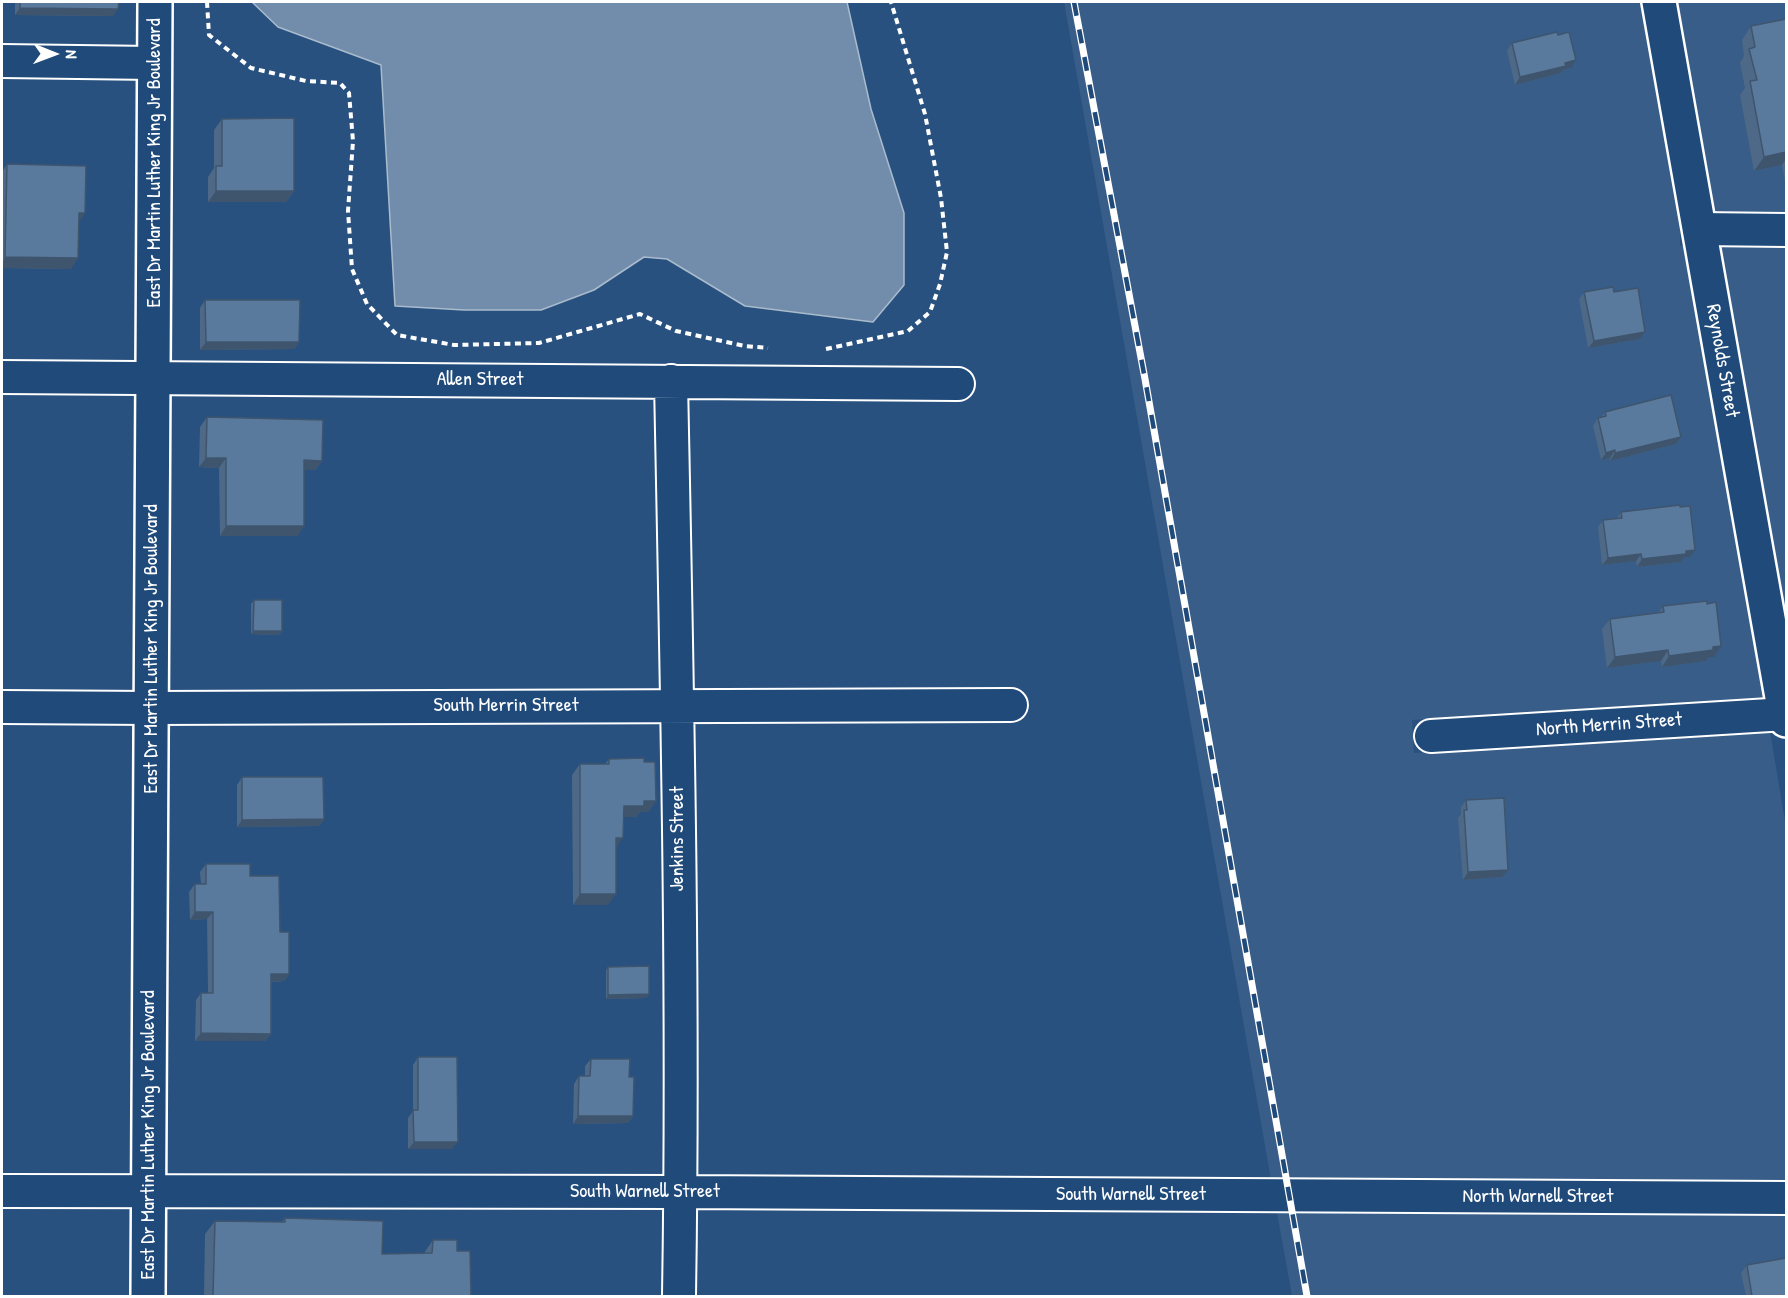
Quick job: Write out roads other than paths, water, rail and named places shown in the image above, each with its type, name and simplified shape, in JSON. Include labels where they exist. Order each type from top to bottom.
[{"type":"street","name":"East Dr Martin Luther King Jr Boulevard","points":[[148,1296],[155,2]]},
{"type":"street","name":"Reynolds Street","points":[[1659,2],[1786,716]]},
{"type":"street","points":[[2,61],[154,63]]},
{"type":"street","points":[[1699,229],[1786,230]]},
{"type":"street","name":"Allen Street","points":[[2,377],[958,384]]},
{"type":"street","name":"Jenkins Street","points":[[671,381],[677,704],[681,1192],[679,1296]]},
{"type":"street","name":"South Merrin Street","points":[[2,707],[1011,705]]},
{"type":"street","name":"North Merrin Street","points":[[1431,736],[1786,716]]},
{"type":"street","name":"South Warnell Street","points":[[2,1191],[681,1192],[1289,1197]]},
{"type":"street","name":"North Warnell Street","points":[[1289,1197],[1786,1198]]},
{"type":"railway","points":[[1074,2],[1145,379],[1307,1296]]}]
